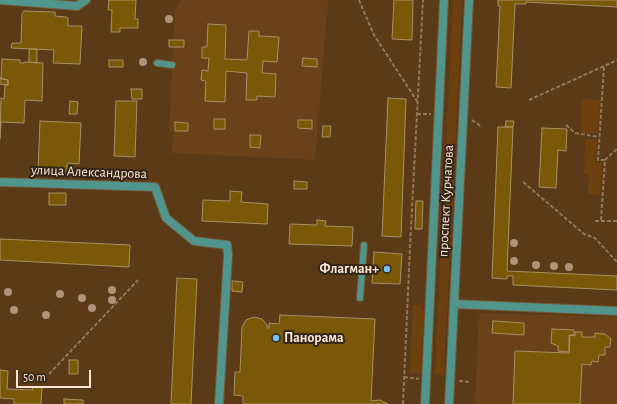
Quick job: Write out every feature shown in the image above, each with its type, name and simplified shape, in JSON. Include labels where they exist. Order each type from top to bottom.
[{"type":"street","points":[[0,0],[77,6],[86,0]]},
{"type":"street","name":"проспект Курчатова","points":[[425,404],[444,0]]},
{"type":"street","name":"проспект Курчатова","points":[[449,404],[469,0]]},
{"type":"street","name":"улица Александрова","points":[[0,182],[155,187],[166,218],[194,241],[227,245],[219,404]]},
{"type":"street","points":[[454,304],[617,311]]},
{"type":"lane","points":[[158,63],[172,65]]},
{"type":"lane","points":[[360,298],[364,245]]},
{"type":"path","points":[[360,0],[374,35],[418,102]]},
{"type":"path","points":[[403,404],[423,0]]},
{"type":"path","points":[[529,100],[617,60]]},
{"type":"path","points":[[604,67],[598,160],[605,160],[617,150]]},
{"type":"path","points":[[464,115],[482,127]]},
{"type":"path","points":[[566,125],[575,133],[600,137]]},
{"type":"path","points":[[602,220],[605,160]]},
{"type":"path","points":[[523,182],[584,234],[595,238],[617,262]]},
{"type":"path","points":[[596,221],[617,220]]},
{"type":"path","points":[[49,374],[138,280]]},
{"type":"path","points":[[404,377],[426,379]]},
{"type":"path","points":[[450,381],[470,382]]},
{"type":"shaded area","points":[[181,0],[328,0],[315,160],[172,153],[173,132],[169,132],[175,10]]},
{"type":"shaded area","points":[[453,0],[462,0],[444,375],[435,374]]},
{"type":"shaded area","points":[[582,99],[600,100],[598,133],[581,133]]},
{"type":"shaded area","points":[[586,139],[597,140],[596,162],[602,163],[600,195],[588,194],[589,174],[584,174]]},
{"type":"shaded area","points":[[413,305],[420,305],[424,311],[421,374],[410,373]]},
{"type":"shaded area","points":[[479,313],[617,317],[617,404],[475,404]]},
{"type":"building","points":[[109,0],[136,0],[135,19],[138,19],[138,28],[120,28],[120,32],[111,32],[112,10],[108,10]]},
{"type":"building","points":[[394,0],[413,0],[412,40],[392,39]]},
{"type":"building","points":[[498,0],[617,0],[617,7],[526,2],[526,4],[515,4],[511,88],[496,87],[500,6],[498,6]]},
{"type":"building","points":[[24,11],[55,12],[55,16],[68,18],[68,26],[82,26],[80,64],[53,63],[54,50],[11,48],[12,43],[21,43],[22,14]]},
{"type":"building","points":[[208,24],[226,25],[225,59],[247,60],[249,31],[259,31],[259,36],[279,37],[277,62],[263,61],[262,73],[276,74],[275,97],[257,96],[257,100],[246,100],[247,73],[226,71],[225,102],[205,101],[206,81],[201,80],[202,70],[208,71],[209,58],[202,58],[202,47],[207,47]]},
{"type":"building","points":[[169,40],[184,40],[184,47],[169,47]]},
{"type":"building","points":[[29,49],[37,49],[37,63],[29,62]]},
{"type":"building","points":[[303,58],[317,59],[317,67],[302,66]]},
{"type":"building","points":[[2,59],[20,60],[20,63],[43,63],[42,101],[25,100],[24,123],[1,122],[0,139],[1,98],[4,99],[5,85],[8,85],[8,80],[1,79]]},
{"type":"building","points":[[109,60],[123,60],[123,67],[109,67]]},
{"type":"building","points":[[0,78],[8,80],[8,85],[0,84]]},
{"type":"building","points":[[131,89],[142,89],[142,99],[132,99]]},
{"type":"building","points":[[388,98],[406,99],[401,237],[382,236]]},
{"type":"building","points":[[70,101],[78,102],[77,114],[69,114]]},
{"type":"building","points":[[116,101],[137,101],[135,157],[114,156]]},
{"type":"building","points":[[214,119],[225,119],[225,129],[214,129]]},
{"type":"building","points":[[298,120],[312,120],[312,129],[298,128]]},
{"type":"building","points":[[40,121],[81,123],[79,164],[67,163],[67,172],[38,171]]},
{"type":"building","points":[[506,121],[514,121],[513,127],[505,127]]},
{"type":"building","points":[[175,122],[188,123],[188,131],[175,131]]},
{"type":"building","points":[[323,126],[331,126],[330,137],[322,137]]},
{"type":"building","points":[[498,127],[513,127],[507,271],[617,276],[617,290],[513,285],[513,276],[507,276],[507,279],[492,278]]},
{"type":"building","points":[[542,128],[567,129],[566,151],[558,150],[556,188],[539,187]]},
{"type":"building","points":[[250,135],[261,135],[260,148],[250,147]]},
{"type":"building","points":[[294,181],[307,182],[307,189],[294,189]]},
{"type":"building","points":[[230,191],[242,192],[241,202],[268,204],[267,224],[202,221],[203,200],[230,201]]},
{"type":"building","points":[[49,193],[66,193],[66,205],[49,205]]},
{"type":"building","points":[[416,201],[423,201],[422,229],[415,229]]},
{"type":"building","points":[[317,220],[326,221],[325,226],[353,227],[352,246],[289,244],[290,224],[317,225]]},
{"type":"building","points":[[0,239],[130,245],[129,267],[0,260]]},
{"type":"building","name":"Флагман+","points":[[374,252],[402,254],[400,284],[372,283]]},
{"type":"building","points":[[177,278],[197,279],[191,404],[171,404]]},
{"type":"building","points":[[232,281],[243,282],[242,292],[232,291]]},
{"type":"building","points":[[280,315],[375,319],[371,401],[380,400],[388,404],[243,404],[243,396],[234,395],[235,372],[240,372],[242,327],[246,320],[254,317],[262,319],[267,325],[267,328],[269,328],[269,323],[279,324]]},
{"type":"building","points":[[493,321],[524,323],[524,335],[492,333]]},
{"type":"building","points":[[552,329],[574,330],[574,335],[569,335],[569,352],[558,351],[558,346],[551,343]]},
{"type":"building","points":[[575,332],[582,332],[582,337],[595,337],[595,333],[605,334],[611,339],[610,347],[605,347],[605,355],[599,355],[598,362],[592,361],[591,365],[582,364],[580,404],[513,404],[515,351],[569,353],[570,335],[575,336]]},
{"type":"building","points":[[69,360],[78,360],[78,374],[69,374]]},
{"type":"building","points":[[0,370],[8,371],[7,389],[32,390],[33,387],[42,387],[41,404],[14,404],[14,399],[0,398]]},
{"type":"building","points":[[64,399],[83,400],[83,404],[64,404]]},
{"type":"place","name":"Флагман+","points":[[387,269]]},
{"type":"place","name":"Панорама","points":[[276,338]]}]
